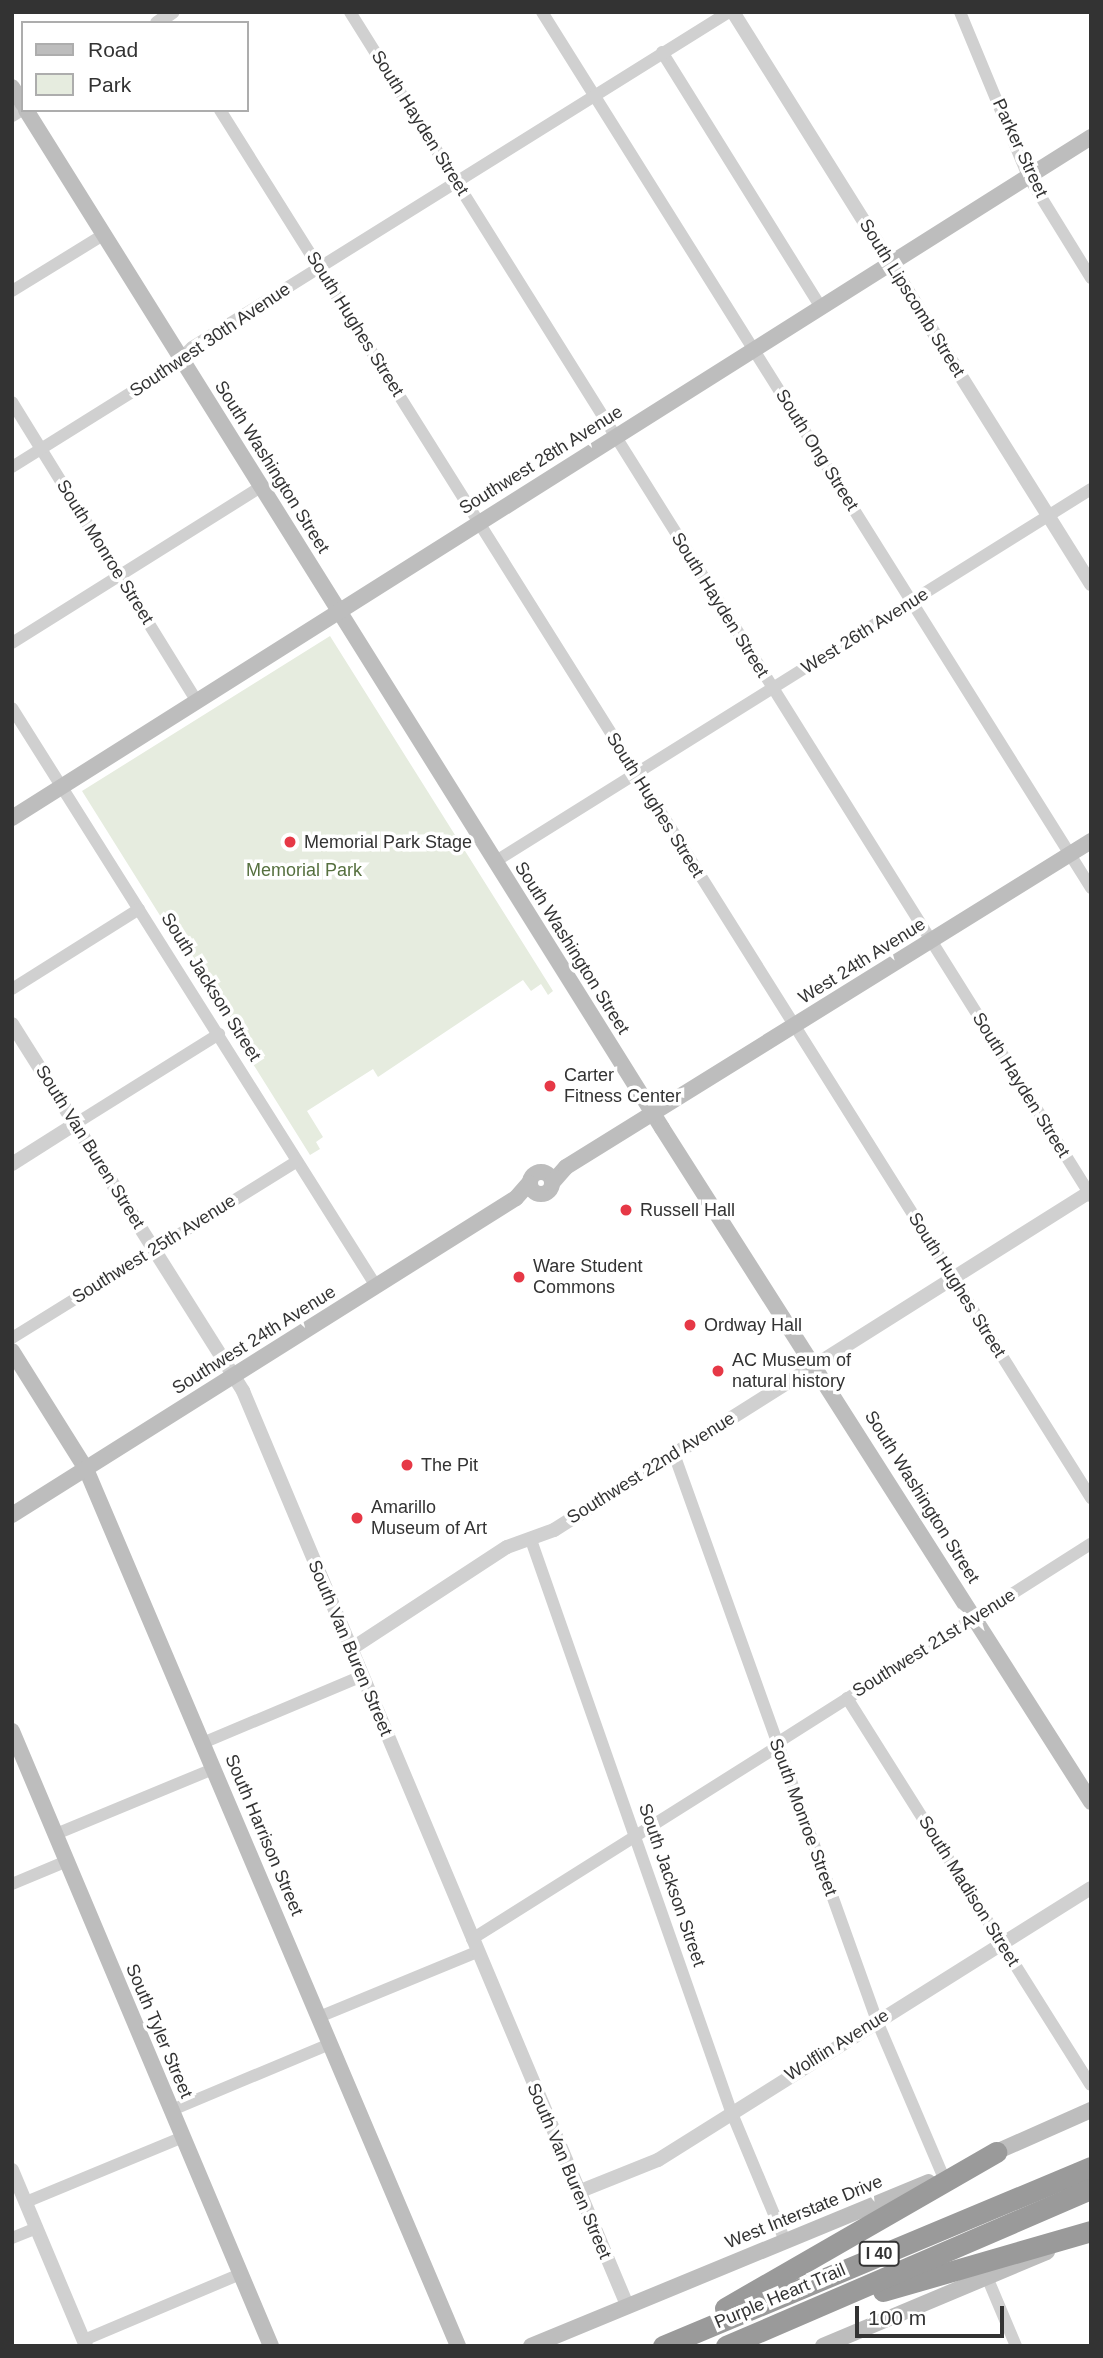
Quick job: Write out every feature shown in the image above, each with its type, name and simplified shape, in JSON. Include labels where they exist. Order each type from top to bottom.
[{"type":"highway","points":[[666,2344],[778,2275],[843,2244],[996,2152]]},
{"type":"highway","name":"Purple Heart Trail","points":[[666,2344],[1091,2167]]},
{"type":"highway","name":"Purple Heart Trail","points":[[726,2346],[1091,2189]]},
{"type":"highway","points":[[755,2333],[970,2263],[1091,2232]]},
{"type":"main road","name":"South Washington Street","points":[[12,87],[21,103]]},
{"type":"main road","name":"South Washington Street","points":[[26,112],[653,1114],[1091,1802]]},
{"type":"main road","name":"Southwest 28th Avenue","points":[[12,818],[1091,136]]},
{"type":"main road","name":"West 24th Avenue","points":[[653,1114],[1091,841]]},
{"type":"main road","name":"Southwest 24th Avenue","points":[[12,1515],[516,1198],[539,1180],[566,1167],[653,1114]]},
{"type":"main road","name":"South Harrison Street","points":[[12,1351],[86,1469],[205,1742],[458,2346]]},
{"type":"main road","name":"South Tyler Street","points":[[12,1731],[271,2346]]},
{"type":"main road","name":"West Interstate Drive","points":[[531,2346],[943,2176],[1091,2110]]},
{"type":"main road","points":[[827,2345],[1091,2232]]},
{"type":"street","name":"South Hayden Street","points":[[351,12],[1090,1194]]},
{"type":"street","name":"South Ong Street","points":[[542,12],[1091,888]]},
{"type":"street","name":"Southwest 30th Avenue","points":[[12,467],[319,268],[662,52],[731,12]]},
{"type":"street","name":"South Lipscomb Street","points":[[731,12],[1091,584]]},
{"type":"street","name":"Parker Street","points":[[960,12],[1028,176],[1091,278]]},
{"type":"street","points":[[662,52],[820,306]]},
{"type":"street","name":"South Hughes Street","points":[[221,112],[792,1027],[1091,1498]]},
{"type":"street","points":[[12,291],[103,235]]},
{"type":"street","name":"South Monroe Street","points":[[12,402],[197,701]]},
{"type":"street","points":[[12,643],[262,486]]},
{"type":"street","name":"West 26th Avenue","points":[[496,861],[1091,489]]},
{"type":"street","name":"South Jackson Street","points":[[12,708],[376,1286]]},
{"type":"street","points":[[12,989],[139,909]]},
{"type":"street","name":"South Van Buren Street","points":[[12,1024],[234,1375],[627,2305]]},
{"type":"street","points":[[12,1164],[219,1034]]},
{"type":"street","name":"Southwest 25th Avenue","points":[[12,1338],[297,1161]]},
{"type":"street","name":"Southwest 22nd Avenue","points":[[351,1649],[507,1547],[554,1530],[1090,1194]]},
{"type":"street","name":"South Monroe Street","points":[[674,1454],[877,2021],[943,2176]]},
{"type":"street","name":"South Jackson Street","points":[[531,1540],[730,2111],[785,2241]]},
{"type":"street","name":"Southwest 21st Avenue","points":[[319,2017],[475,1945],[847,1698],[1091,1544]]},
{"type":"street","points":[[205,1742],[362,1675]]},
{"type":"street","name":"South Madison Street","points":[[847,1698],[1091,2085]]},
{"type":"street","points":[[56,1834],[215,1768]]},
{"type":"street","points":[[12,1884],[67,1861]]},
{"type":"street","name":"Wolflin Avenue","points":[[578,2192],[657,2160],[730,2111],[1091,1888]]},
{"type":"street","points":[[172,2110],[330,2044]]},
{"type":"street","points":[[26,2202],[183,2137]]},
{"type":"street","points":[[12,2170],[85,2343],[240,2274]]},
{"type":"street","points":[[12,2238],[37,2228]]},
{"type":"street","points":[[987,2277],[1016,2346]]},
{"type":"green space","name":"Memorial Park","points":[[330,636],[553,991],[548,995],[541,984],[531,991],[523,980],[378,1077],[373,1069],[307,1111],[323,1137],[316,1142],[320,1149],[310,1155],[82,791]]},
{"type":"place","name":"Memorial Park Stage","points":[[290,842]]},
{"type":"place","name":"Carter Fitness Center","points":[[550,1086]]},
{"type":"place","name":"Russell Hall","points":[[626,1210]]},
{"type":"place","name":"Ware Student Commons","points":[[519,1277]]},
{"type":"place","name":"Ordway Hall","points":[[690,1325]]},
{"type":"place","name":"AC Museum of natural history","points":[[718,1371]]},
{"type":"place","name":"The Pit","points":[[407,1465]]},
{"type":"place","name":"Amarillo Museum of Art","points":[[357,1518]]}]
